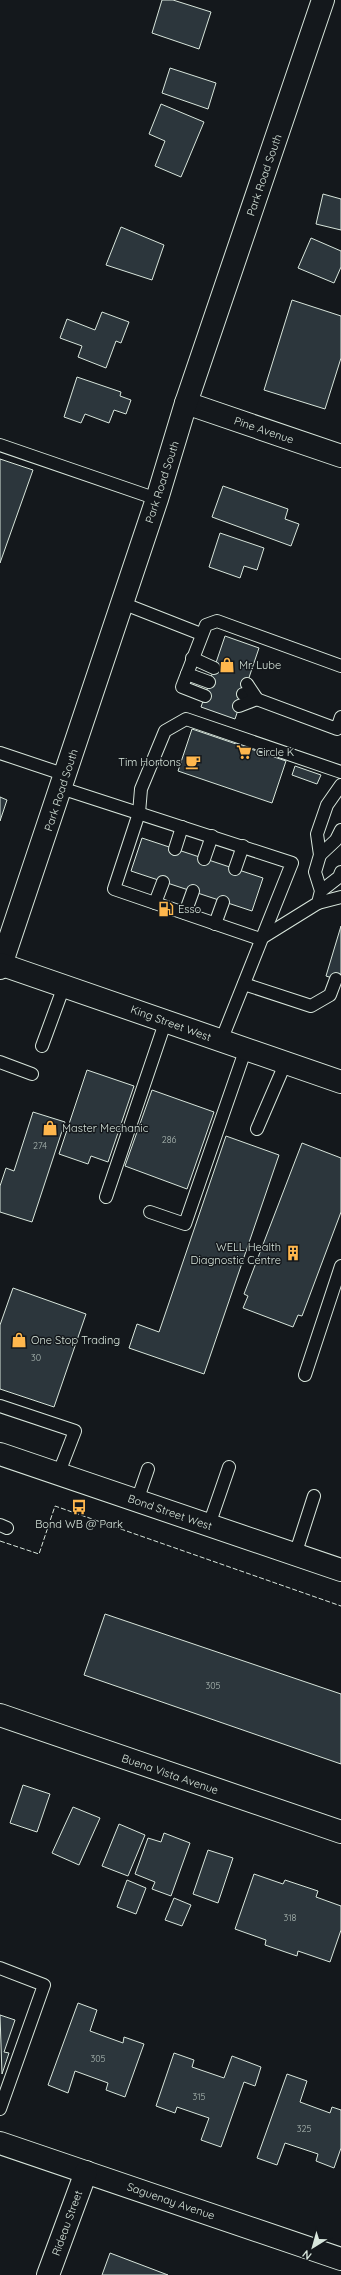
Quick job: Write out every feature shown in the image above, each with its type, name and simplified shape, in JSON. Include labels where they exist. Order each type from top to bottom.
[{"type":"main road","name":"Park Road South","points":[[0,966],[157,499],[186,403],[323,0]]},
{"type":"main road","name":"Pine Avenue","points":[[186,403],[341,456]]},
{"type":"main road","name":"King Street West","points":[[0,966],[166,1020],[246,1051],[341,1082]]},
{"type":"main road","name":"Bond Street West","points":[[0,1454],[58,1475],[341,1570]]},
{"type":"main road","name":"Buena Vista Avenue","points":[[0,1715],[341,1832]]},
{"type":"main road","name":"Saguenay Avenue","points":[[0,2143],[341,2259]]},
{"type":"main road","name":"Rideau Street","points":[[48,2275],[86,2172]]},
{"type":"lane","points":[[0,445],[157,499]]},
{"type":"lane","points":[[122,603],[201,634]]},
{"type":"lane","points":[[205,696],[182,687],[201,634],[206,625],[217,621],[341,666]]},
{"type":"lane","points":[[192,658],[214,668]]},
{"type":"lane","points":[[187,674],[209,682]]},
{"type":"lane","points":[[243,695],[337,729],[341,717]]},
{"type":"lane","points":[[260,939],[114,890],[139,813],[141,789],[165,731],[186,719],[341,772]]},
{"type":"lane","points":[[0,753],[139,813],[292,863],[220,1041]]},
{"type":"lane","points":[[319,897],[315,872],[320,855],[317,834],[327,805],[341,785]]},
{"type":"lane","points":[[175,849],[182,827]]},
{"type":"lane","points":[[320,855],[336,840],[341,830]]},
{"type":"lane","points":[[204,859],[212,836]]},
{"type":"lane","points":[[235,869],[242,846]]},
{"type":"lane","points":[[260,939],[319,897],[339,877],[341,872]]},
{"type":"lane","points":[[155,903],[163,882]]},
{"type":"lane","points":[[185,913],[193,891]]},
{"type":"lane","points":[[319,897],[341,897]]},
{"type":"lane","points":[[215,924],[223,902]]},
{"type":"lane","points":[[244,984],[311,1006],[330,995],[336,980]]},
{"type":"lane","points":[[42,1046],[64,986]]},
{"type":"lane","points":[[106,1197],[166,1020]]},
{"type":"lane","points":[[150,1212],[185,1224],[246,1051]]},
{"type":"lane","points":[[0,1062],[32,1074]]},
{"type":"lane","points":[[257,1129],[285,1064]]},
{"type":"lane","points":[[305,1375],[341,1266]]},
{"type":"lane","points":[[0,1406],[75,1431],[58,1475]]},
{"type":"lane","points":[[209,1525],[229,1467]]},
{"type":"lane","points":[[137,1501],[148,1469]]},
{"type":"lane","points":[[295,1555],[314,1496]]},
{"type":"lane","points":[[0,1968],[44,1985],[0,2109]]},
{"type":"building","points":[[162,0],[173,0],[211,12],[199,49],[152,33]]},
{"type":"building","points":[[170,68],[216,83],[208,109],[162,93]]},
{"type":"building","points":[[161,104],[204,122],[181,177],[155,166],[165,141],[149,134]]},
{"type":"building","points":[[323,194],[341,199],[341,230],[316,224]]},
{"type":"building","points":[[121,227],[164,245],[152,280],[106,265]]},
{"type":"building","points":[[311,238],[341,251],[341,267],[334,283],[298,268]]},
{"type":"building","points":[[292,300],[341,316],[341,358],[325,409],[264,390]]},
{"type":"building","points":[[102,312],[129,322],[121,343],[116,341],[106,368],[78,357],[82,346],[60,338],[67,319],[95,330]]},
{"type":"building","points":[[77,377],[121,392],[120,396],[131,400],[126,414],[114,410],[109,423],[85,414],[81,423],[64,417]]},
{"type":"building","points":[[0,459],[33,470],[0,563]]},
{"type":"building","points":[[223,486],[288,509],[285,519],[299,524],[291,546],[212,517]]},
{"type":"building","points":[[220,533],[264,548],[257,570],[244,566],[240,578],[209,567]]},
{"type":"building","points":[[225,636],[259,648],[235,719],[201,707]]},
{"type":"building","points":[[192,729],[286,761],[272,803],[178,771]]},
{"type":"building","points":[[295,766],[321,775],[317,784],[292,775]]},
{"type":"building","points":[[0,797],[7,800],[0,821]]},
{"type":"building","points":[[142,838],[263,878],[252,911],[131,871]]},
{"type":"building","points":[[341,926],[341,981],[326,976]]},
{"type":"building","points":[[87,1070],[134,1086],[108,1162],[91,1156],[88,1164],[59,1154]]},
{"type":"building","points":[[152,1090],[214,1112],[187,1189],[125,1166]]},
{"type":"building","points":[[33,1112],[65,1122],[32,1222],[0,1212],[0,1186],[6,1168],[14,1171]]},
{"type":"building","points":[[226,1136],[279,1155],[204,1374],[129,1348],[137,1324],[159,1332]]},
{"type":"building","name":"WELL Health Diagnostic Centre","points":[[302,1143],[341,1158],[341,1212],[302,1316],[298,1315],[293,1327],[243,1308],[248,1296],[244,1294]]},
{"type":"building","points":[[13,1288],[86,1314],[54,1407],[0,1389],[0,1325]]},
{"type":"building","points":[[105,1614],[341,1694],[341,1764],[84,1675]]},
{"type":"building","points":[[23,1785],[50,1794],[37,1832],[10,1823]]},
{"type":"building","points":[[73,1807],[100,1818],[79,1865],[52,1853]]},
{"type":"building","points":[[119,1824],[145,1835],[128,1876],[102,1866]]},
{"type":"building","points":[[164,1833],[190,1843],[171,1896],[152,1889],[155,1882],[135,1874],[148,1838],[161,1842]]},
{"type":"building","points":[[208,1850],[233,1858],[218,1903],[193,1894]]},
{"type":"building","points":[[254,1874],[283,1884],[285,1880],[318,1891],[316,1897],[341,1906],[341,1930],[330,1962],[298,1951],[297,1956],[265,1945],[266,1940],[235,1929]]},
{"type":"building","points":[[127,1880],[146,1888],[136,1914],[117,1907]]},
{"type":"building","points":[[174,1898],[191,1905],[182,1926],[165,1920]]},
{"type":"building","points":[[78,2003],[97,2010],[90,2031],[123,2043],[124,2037],[144,2044],[125,2097],[106,2090],[108,2083],[75,2071],[68,2093],[48,2085]]},
{"type":"building","points":[[0,2015],[15,2020],[4,2052],[9,2053],[2,2074]]},
{"type":"building","points":[[174,2053],[194,2060],[192,2067],[224,2078],[232,2056],[261,2067],[255,2086],[244,2082],[221,2147],[201,2140],[209,2118],[177,2107],[175,2113],[156,2106]]},
{"type":"building","points":[[287,2074],[307,2081],[300,2102],[330,2113],[332,2107],[341,2110],[341,2148],[334,2168],[316,2161],[318,2154],[285,2143],[277,2165],[257,2158]]},
{"type":"building","points":[[110,2253],[168,2275],[102,2275]]},
{"type":"fence","points":[[0,1541],[39,1554],[55,1506],[341,1606]]},
{"type":"place","name":"Mr. Lube","points":[[227,665]]},
{"type":"place","name":"Circle K","points":[[244,752]]},
{"type":"place","name":"Tim Hortons","points":[[193,762]]},
{"type":"place","name":"Esso","points":[[166,909]]},
{"type":"place","name":"Master Mechanic","points":[[50,1128]]},
{"type":"place","name":"WELL Health Diagnostic Centre","points":[[293,1253]]},
{"type":"place","name":"One Stop Trading","points":[[19,1340]]},
{"type":"place","name":"Bond WB @ Park","points":[[79,1507]]}]
